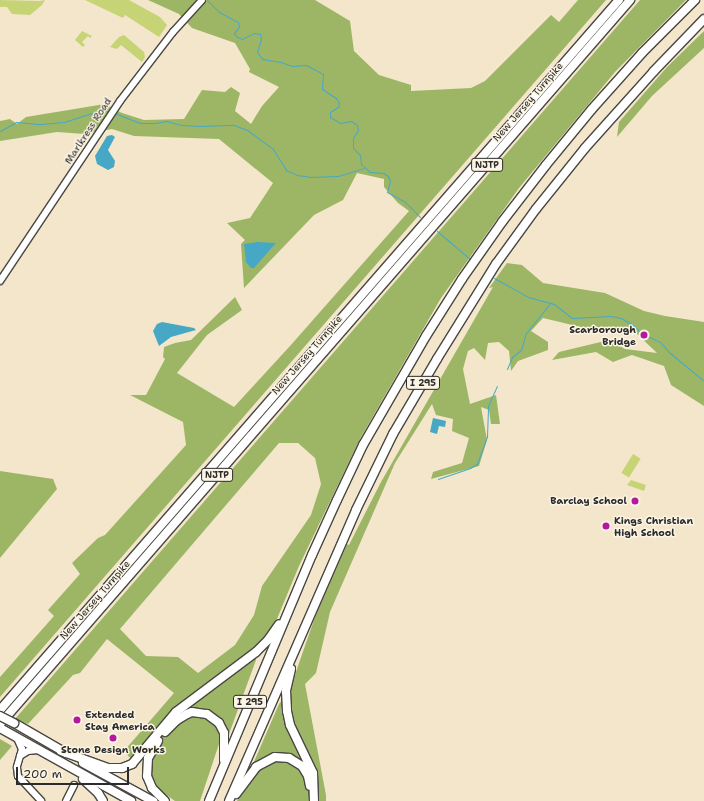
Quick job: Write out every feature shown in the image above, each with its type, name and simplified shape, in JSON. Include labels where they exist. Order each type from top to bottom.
[{"type":"highway","name":"New Jersey Turnpike","points":[[0,710],[619,0]]},
{"type":"highway","name":"New Jersey Turnpike","points":[[0,724],[630,0]]},
{"type":"highway","name":"I 295","points":[[209,801],[320,536],[363,446],[393,391],[462,279],[507,216],[592,109],[642,53],[695,0]]},
{"type":"highway","name":"I 295","points":[[230,801],[311,610],[356,510],[393,434],[437,359],[496,264],[536,209],[585,148],[654,71],[704,19]]},
{"type":"highway","points":[[61,751],[108,768],[122,768],[132,764],[176,712],[261,647],[272,635],[292,603]]},
{"type":"highway","points":[[311,610],[289,675],[286,691],[286,704],[290,725],[313,773],[314,801]]},
{"type":"highway","points":[[165,801],[149,782],[146,764],[158,741],[183,715],[192,712],[200,712],[212,717],[219,723],[224,733],[224,766]]},
{"type":"highway","points":[[0,716],[153,801]]},
{"type":"highway","points":[[3,730],[131,801]]},
{"type":"highway","points":[[230,801],[256,767],[268,760],[281,757],[294,760],[306,770],[310,780],[309,801]]},
{"type":"highway","points":[[72,769],[94,789],[102,801]]},
{"type":"street","name":"Marlkress Road","points":[[0,281],[117,106],[154,56],[202,0]]},
{"type":"street","points":[[16,737],[21,746],[17,767],[18,776],[41,801]]},
{"type":"street","points":[[20,756],[31,750],[42,752]]},
{"type":"street","points":[[66,801],[74,785]]},
{"type":"green space","points":[[0,0],[45,0],[42,5],[30,15],[12,14],[7,7],[0,7]]},
{"type":"green space","points":[[85,0],[129,0],[160,17],[167,25],[159,37],[125,15],[123,18]]},
{"type":"green space","points":[[148,0],[315,0],[350,21],[354,51],[379,75],[411,85],[411,91],[471,88],[485,81],[551,15],[559,22],[578,0],[606,0],[0,697],[0,677],[54,616],[48,610],[80,574],[72,563],[98,538],[105,535],[186,445],[183,422],[130,395],[146,395],[165,359],[163,357],[164,347],[191,340],[235,297],[242,310],[207,335],[177,373],[234,407],[409,211],[398,203],[384,187],[384,179],[357,173],[343,200],[314,215],[244,288],[241,244],[245,240],[227,223],[250,218],[273,183],[219,139],[134,136],[112,129],[85,134],[57,132],[0,141],[0,121],[10,119],[17,124],[26,117],[105,104],[122,113],[144,120],[184,119],[202,90],[225,92],[231,87],[240,93],[235,111],[251,124],[262,106],[279,87],[249,72],[250,69],[235,43],[192,28],[179,14]]},
{"type":"green space","points":[[640,0],[686,0],[615,72],[519,188],[441,298],[361,437],[299,566],[274,626],[257,644],[256,660],[229,734],[219,744],[200,801],[175,801],[158,789],[150,771],[147,739],[131,759],[124,751],[174,693],[107,639],[80,673],[73,675],[28,724],[15,719]],"holes":[[[279,443],[298,443],[315,458],[321,484],[311,515],[262,586],[254,615],[235,645],[198,673],[178,657],[146,656],[120,629]]]},
{"type":"green space","points":[[82,31],[92,36],[90,38],[88,36],[82,42],[85,45],[83,47],[75,40]]},
{"type":"green space","points":[[704,31],[704,48],[652,96],[617,137],[619,122],[667,67]]},
{"type":"green space","points":[[124,35],[144,52],[145,57],[142,62],[121,45],[117,49],[110,47],[119,37]]},
{"type":"green space","points":[[507,263],[522,265],[543,283],[605,293],[644,311],[704,322],[704,406],[671,385],[664,366],[632,355],[613,362],[596,352],[552,360],[559,352],[609,340],[625,349],[657,353],[636,333],[589,329],[543,318],[531,331],[548,342],[548,350],[518,361],[511,371],[509,351],[499,342],[488,343],[485,360],[474,348],[468,351],[463,369],[470,404],[496,395],[500,424],[491,424],[489,410],[481,407],[487,440],[479,466],[431,479],[433,472],[462,463],[469,438],[452,431],[453,419],[436,415],[432,404],[395,463],[330,612],[316,673],[305,684],[326,801],[237,801],[279,704],[289,692],[315,617],[347,544],[349,545],[381,482],[493,287],[489,288]]},
{"type":"green space","points":[[633,454],[641,459],[629,477],[621,473]]},
{"type":"green space","points":[[0,471],[53,479],[57,489],[0,558]]},
{"type":"green space","points":[[631,480],[646,485],[644,491],[627,485]]},
{"type":"green space","points":[[0,739],[12,746],[0,760]]},
{"type":"water","points":[[112,135],[115,137],[108,150],[115,161],[114,167],[108,170],[97,164],[95,156],[107,136]]},
{"type":"water","points":[[257,242],[276,243],[254,268],[251,268],[246,262],[244,244]]},
{"type":"water","points":[[162,322],[194,328],[196,330],[171,337],[159,346],[153,331],[157,324]]},
{"type":"water","points":[[433,418],[446,421],[445,427],[439,426],[437,434],[430,432]]},
{"type":"waterway","points":[[207,0],[219,12],[238,22],[239,27],[234,33],[237,37],[242,39],[254,33],[260,34],[261,39],[257,52],[262,59],[281,62],[292,66],[306,65],[323,74],[322,89],[336,98],[339,103],[338,107],[330,112],[330,117],[340,123],[351,121],[357,125],[358,130],[353,138],[353,148],[360,155],[361,164],[370,172],[383,173],[388,176],[390,181],[387,192],[405,202],[420,217]]},
{"type":"waterway","points":[[0,131],[16,122],[41,124],[64,122],[100,110],[109,111]]},
{"type":"waterway","points":[[114,113],[140,123],[166,121],[181,125],[234,125],[247,130],[273,149],[286,170],[297,175],[311,177],[338,176],[364,168]]},
{"type":"waterway","points":[[437,231],[470,259]]},
{"type":"waterway","points":[[494,278],[528,297],[554,304],[572,318],[611,316],[621,318],[633,325],[641,334]]},
{"type":"waterway","points":[[507,369],[512,357],[521,350],[526,333],[550,303]]},
{"type":"waterway","points":[[647,336],[660,342],[670,353],[704,381]]},
{"type":"waterway","points":[[438,479],[470,468],[477,464],[487,437],[488,406],[497,386]]},
{"type":"place","name":"Scarborough Bridge","points":[[644,335]]},
{"type":"place","name":"Barclay School","points":[[635,501]]},
{"type":"place","name":"Kings Christian High School","points":[[606,526]]},
{"type":"place","name":"Extended Stay America","points":[[77,720]]},
{"type":"place","name":"Stone Design Works","points":[[113,738]]}]
